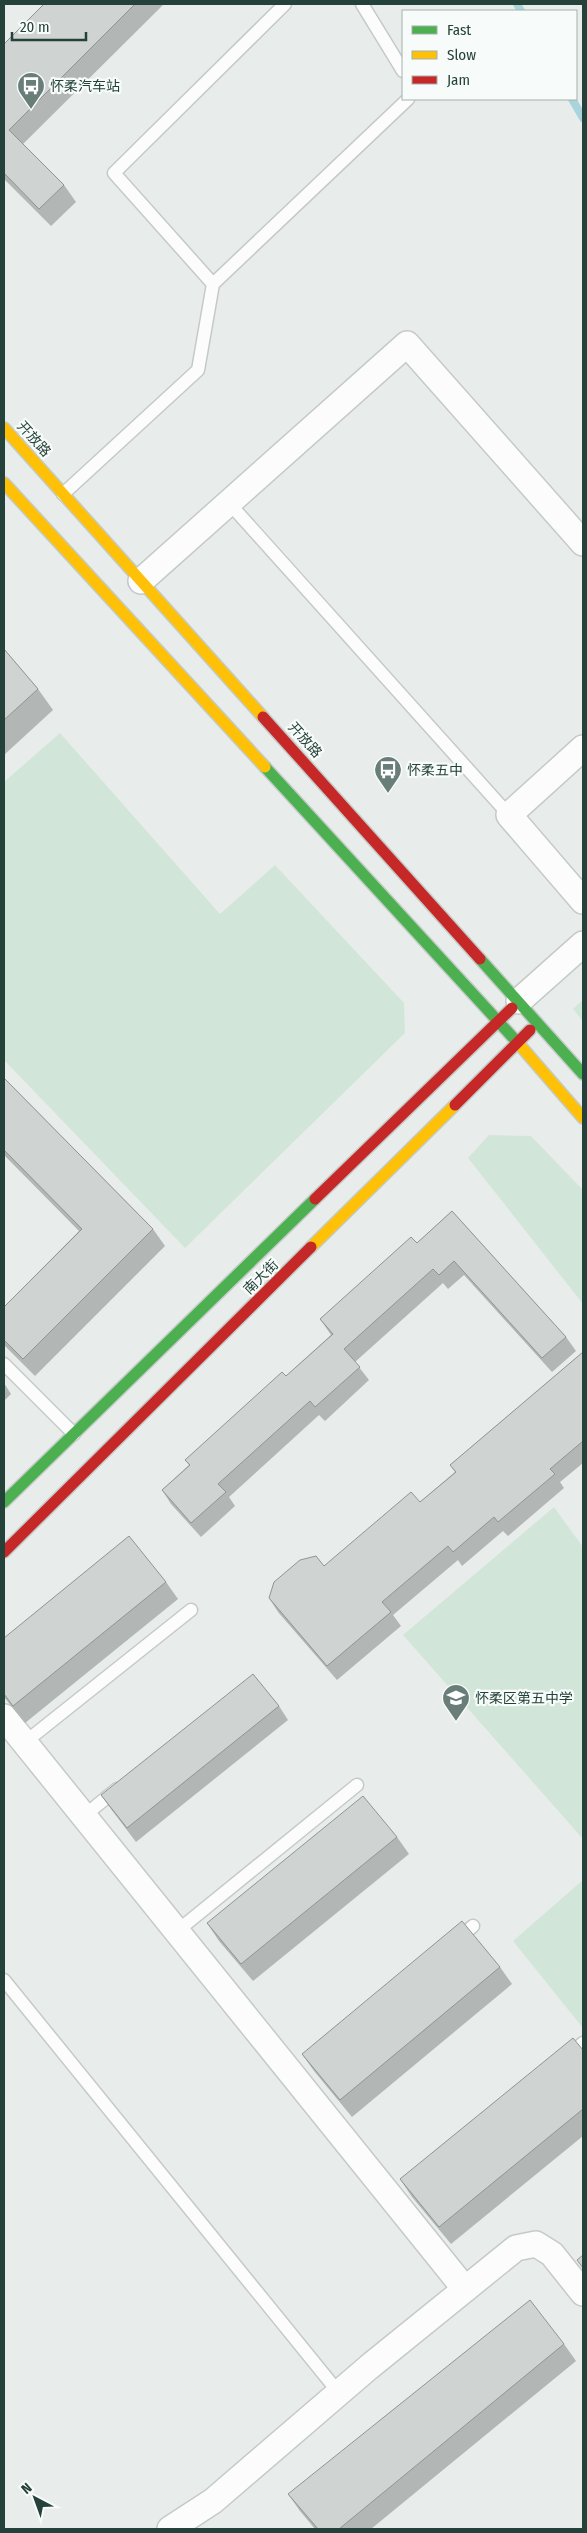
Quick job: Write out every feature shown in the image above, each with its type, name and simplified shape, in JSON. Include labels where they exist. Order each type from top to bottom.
[{"type":"main road","name":"开放路","points":[[4,428],[539,1022],[583,1074]]},
{"type":"main road","points":[[4,483],[498,1022],[583,1118]]},
{"type":"main road","name":"南大街","points":[[4,1502],[519,1001]]},
{"type":"main road","name":"南大街","points":[[4,1552],[539,1022]]},
{"type":"street","points":[[141,581],[407,344],[583,543]]},
{"type":"street","points":[[583,748],[509,815],[583,901]]},
{"type":"street","points":[[519,1001],[583,944]]},
{"type":"street","points":[[4,1718],[176,1932],[297,2073],[397,2197],[465,2290]]},
{"type":"street","points":[[170,2529],[213,2502],[339,2393],[516,2248],[536,2244],[552,2254],[572,2268],[583,2293]]},
{"type":"lane","points":[[213,284],[114,173],[285,4]]},
{"type":"lane","points":[[362,4],[402,69]]},
{"type":"lane","points":[[63,494],[198,370],[213,284],[407,100]]},
{"type":"lane","points":[[228,503],[509,815]]},
{"type":"lane","points":[[4,1364],[74,1434]]},
{"type":"lane","points":[[24,1743],[191,1610]]},
{"type":"lane","points":[[84,1816],[129,1779]]},
{"type":"lane","points":[[176,1932],[357,1785]]},
{"type":"lane","points":[[451,1945],[473,1926]]},
{"type":"lane","points":[[4,1980],[339,2393]]},
{"type":"lane","points":[[560,2062],[583,2043]]},
{"type":"green space","points":[[60,733],[220,914],[275,865],[404,1003],[405,1033],[185,1248],[4,1060],[4,782]]},
{"type":"green space","points":[[583,1000],[583,1021],[573,1009]]},
{"type":"green space","points":[[489,1135],[531,1136],[583,1190],[583,1304],[468,1158]]},
{"type":"green space","points":[[554,1507],[583,1547],[583,1839],[403,1635]]},
{"type":"green space","points":[[583,1880],[583,2028],[513,1941]]},
{"type":"building","name":"怀柔汽车站","points":[[44,4],[135,4],[9,130],[64,185],[39,209],[4,173],[4,44]]},
{"type":"building","points":[[4,649],[38,689],[4,720]]},
{"type":"building","points":[[4,1078],[153,1229],[23,1359],[4,1340],[4,1307],[82,1229],[4,1150]]},
{"type":"building","points":[[452,1211],[566,1337],[542,1358],[454,1261],[439,1275],[433,1269],[344,1349],[360,1367],[315,1407],[310,1401],[218,1484],[226,1492],[191,1523],[162,1490],[190,1465],[185,1460],[282,1372],[286,1376],[333,1334],[320,1319],[411,1237],[417,1243]]},
{"type":"building","points":[[583,1352],[583,1441],[550,1469],[555,1474],[498,1522],[494,1517],[453,1552],[448,1546],[382,1602],[391,1612],[327,1666],[269,1598],[274,1582],[300,1560],[316,1556],[324,1566],[411,1492],[420,1502],[456,1472],[450,1465]]},
{"type":"building","points":[[129,1536],[166,1582],[13,1706],[4,1694],[4,1638]]},
{"type":"building","points":[[253,1674],[279,1706],[127,1828],[101,1795]]},
{"type":"building","points":[[363,1796],[397,1837],[241,1964],[207,1923]]},
{"type":"building","points":[[462,1921],[500,1967],[340,2100],[302,2054]]},
{"type":"building","points":[[573,2038],[583,2050],[583,2109],[439,2227],[400,2179]]},
{"type":"building","points":[[583,2255],[583,2268],[577,2260]]},
{"type":"building","points":[[530,2300],[564,2344],[339,2529],[318,2529],[288,2494]]},
{"type":"waterway","points":[[517,4],[520,10]]},
{"type":"waterway","points":[[573,100],[583,118]]},
{"type":"traffic: fast","points":[[265,767],[518,1043]]},
{"type":"traffic: fast","points":[[480,959],[583,1074]]},
{"type":"traffic: fast","points":[[4,1502],[315,1199]]},
{"type":"traffic: slow","points":[[4,428],[263,717]]},
{"type":"traffic: slow","points":[[4,483],[265,767]]},
{"type":"traffic: slow","points":[[518,1043],[583,1118]]},
{"type":"traffic: slow","points":[[311,1247],[455,1105]]},
{"type":"traffic: jam","points":[[263,717],[480,959]]},
{"type":"traffic: jam","points":[[315,1199],[512,1008]]},
{"type":"traffic: jam","points":[[455,1105],[530,1030]]},
{"type":"traffic: jam","points":[[4,1552],[311,1247]]},
{"type":"place","name":"怀柔汽车站","points":[[31,110]]},
{"type":"place","name":"怀柔五中","points":[[388,794]]},
{"type":"place","name":"怀柔区第五中学","points":[[456,1722]]}]
